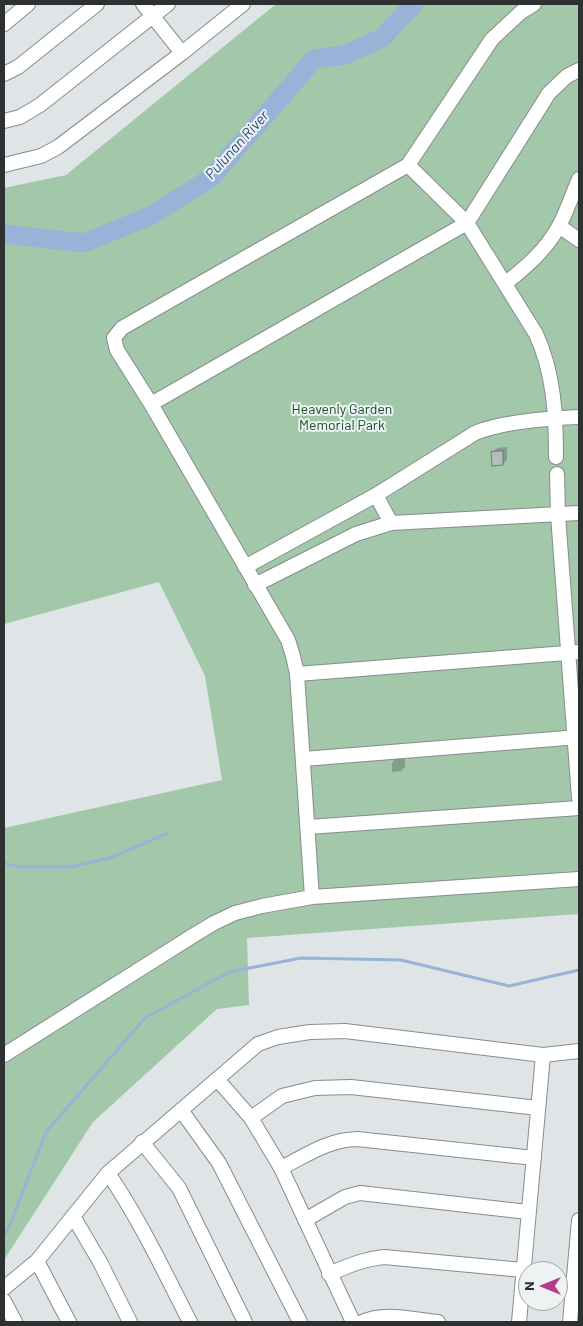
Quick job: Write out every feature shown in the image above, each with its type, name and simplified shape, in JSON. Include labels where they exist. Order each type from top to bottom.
[{"type":"street","points":[[4,24],[28,4]]},
{"type":"street","points":[[4,74],[18,67],[97,4]]},
{"type":"street","points":[[143,4],[182,53]]},
{"type":"street","points":[[4,120],[20,117],[40,105],[168,4]]},
{"type":"street","points":[[4,165],[41,156],[58,147],[243,4]]},
{"type":"street","points":[[312,897],[297,674],[294,656],[288,640],[246,567],[151,404],[117,350],[114,338],[122,328],[408,165],[492,40],[521,12],[534,4]]},
{"type":"street","points":[[151,404],[467,222],[549,93],[567,76],[579,70]]},
{"type":"street","points":[[408,165],[467,222],[536,334],[545,353],[550,374],[556,418],[556,457]]},
{"type":"street","points":[[506,283],[546,247],[559,226],[579,179]]},
{"type":"street","points":[[559,226],[579,240]]},
{"type":"street","points":[[246,567],[376,495],[481,430],[556,418],[579,417]]},
{"type":"street","points":[[557,474],[558,515],[574,653],[579,798]]},
{"type":"street","points":[[376,495],[391,523]]},
{"type":"street","points":[[255,585],[356,534],[391,523],[579,513]]},
{"type":"street","points":[[297,674],[574,653]]},
{"type":"street","points":[[302,759],[577,737]]},
{"type":"street","points":[[308,827],[579,808]]},
{"type":"street","points":[[4,1055],[214,922],[235,913],[312,897],[579,879]]},
{"type":"street","points":[[4,1288],[37,1261],[108,1173],[258,1044],[278,1037],[310,1032],[345,1031],[543,1055],[579,1050]]},
{"type":"street","points":[[524,1261],[543,1055]]},
{"type":"street","points":[[217,1079],[251,1118],[282,1168],[353,1322]]},
{"type":"street","points":[[251,1118],[282,1096],[315,1088],[351,1087],[538,1108]]},
{"type":"street","points":[[181,1110],[219,1163],[300,1322]]},
{"type":"street","points":[[282,1168],[329,1143],[357,1139],[534,1158]]},
{"type":"street","points":[[142,1142],[179,1188],[245,1322]]},
{"type":"street","points":[[108,1173],[124,1195],[190,1322]]},
{"type":"street","points":[[305,1220],[345,1197],[360,1194],[528,1212]]},
{"type":"street","points":[[73,1216],[100,1262],[130,1322]]},
{"type":"street","points":[[570,1322],[579,1220]]},
{"type":"street","points":[[330,1274],[353,1263],[384,1257],[518,1270]]},
{"type":"street","points":[[37,1261],[69,1322]]},
{"type":"street","points":[[4,1301],[15,1322]]},
{"type":"street","points":[[362,1322],[375,1317],[385,1316],[438,1322]]},
{"type":"green space","name":"Heavenly Garden Memorial Park","points":[[276,4],[579,4],[579,914],[247,938],[249,1005],[217,1009],[93,1122],[4,1260],[4,828],[222,780],[205,676],[159,582],[4,624],[4,188],[66,175]]},
{"type":"building","points":[[503,451],[503,465],[492,466],[491,452]]},
{"type":"waterway","name":"Pulunan River","points":[[4,234],[84,243],[150,216],[211,178],[314,59],[345,55],[382,38],[414,4]]},
{"type":"waterway","points":[[4,863],[18,867],[70,867],[110,858],[166,834]]},
{"type":"waterway","points":[[4,1235],[9,1227],[46,1132],[145,1018],[229,972],[301,958],[401,960],[509,986],[579,970]]}]
